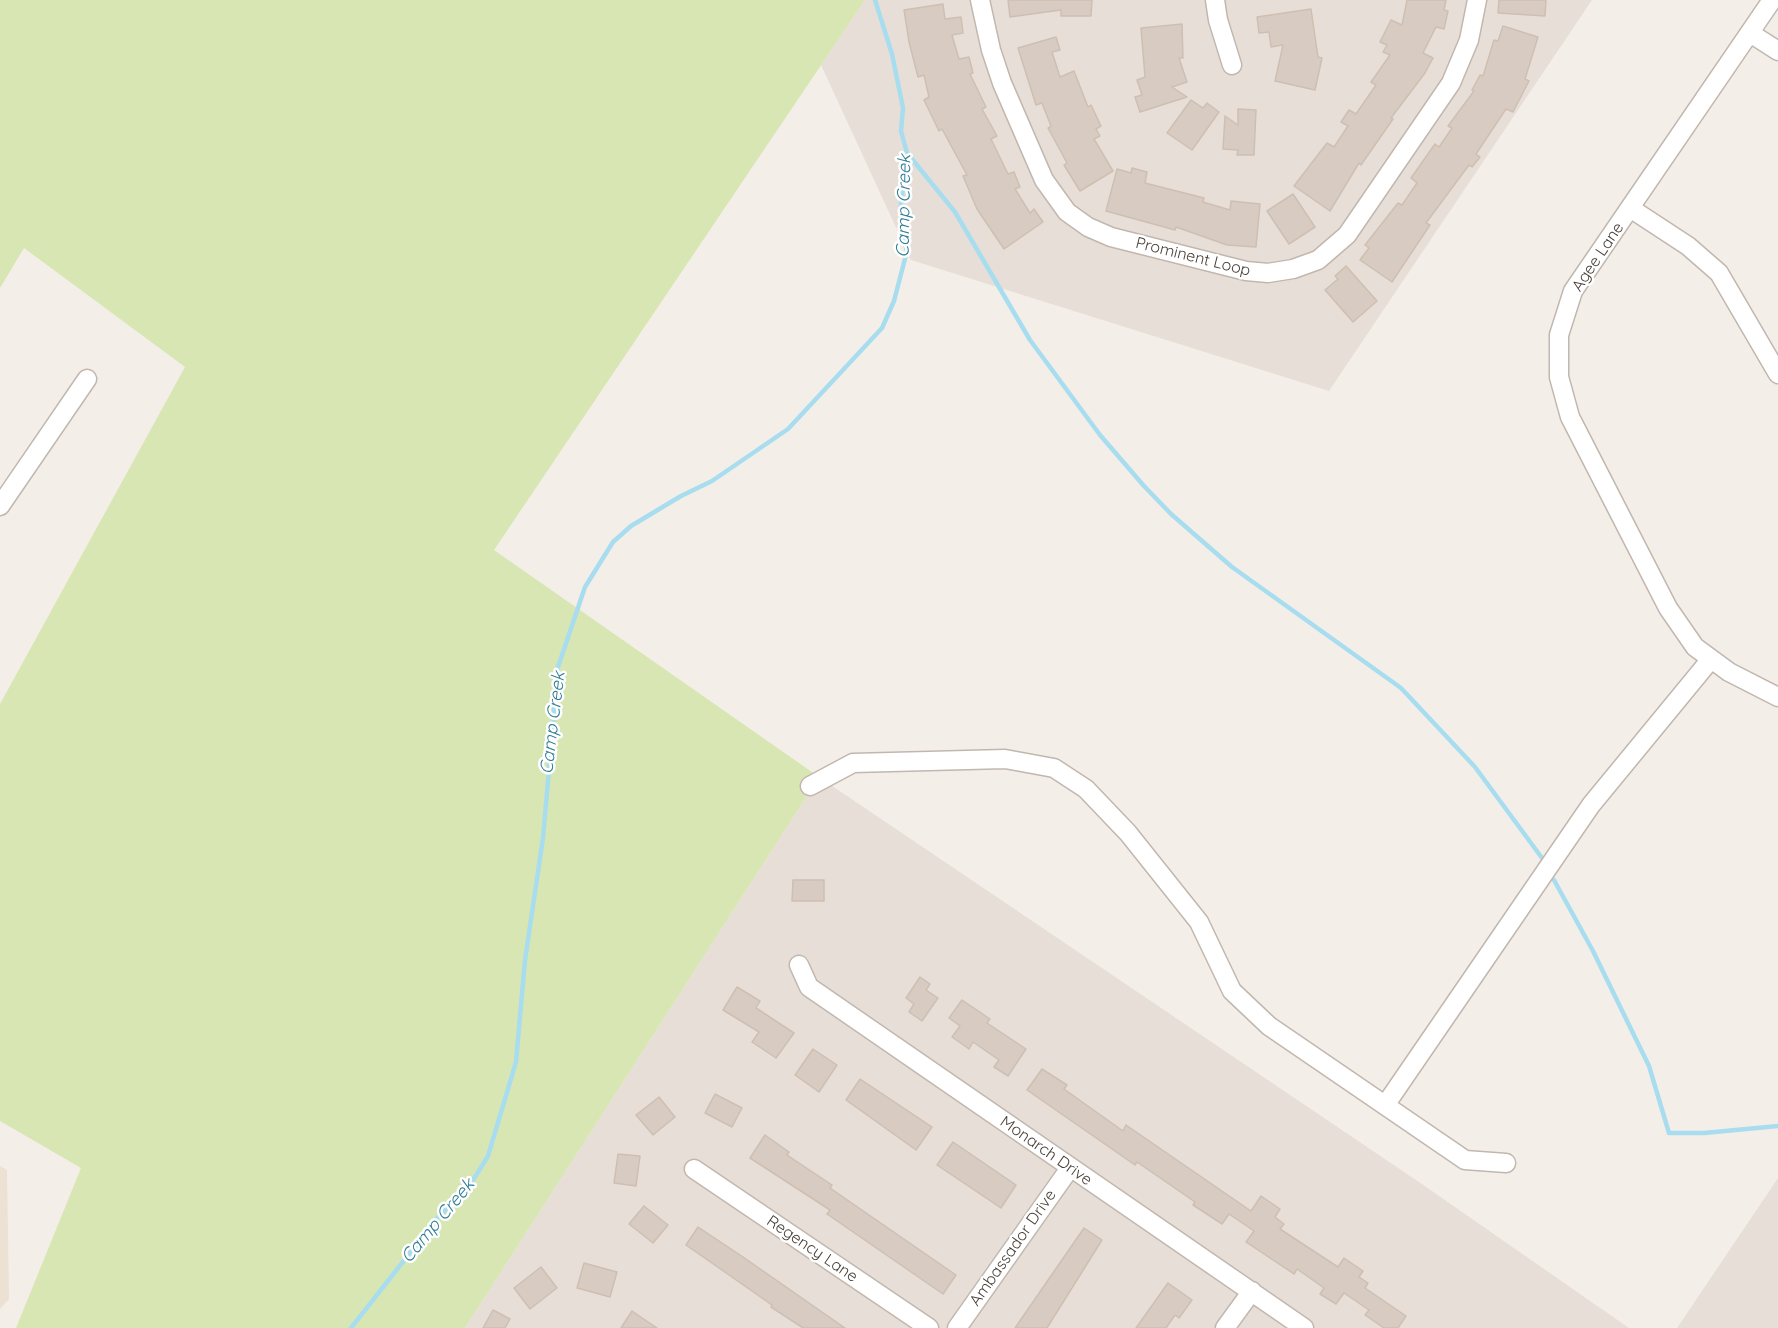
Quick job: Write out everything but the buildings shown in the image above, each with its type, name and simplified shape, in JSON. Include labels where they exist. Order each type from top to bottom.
[{"type":"street","name":"Prominent Loop","points":[[980,0],[1002,83],[1044,180],[1067,212],[1088,227],[1111,237],[1246,271],[1268,273],[1293,269],[1318,260],[1347,235],[1451,83],[1469,40],[1477,0]]},
{"type":"street","points":[[1215,0],[1218,20],[1232,65]]},
{"type":"street","name":"Agee Lane","points":[[1772,0],[1573,291],[1559,334],[1559,377],[1570,417],[1668,608],[1695,647],[1729,672],[1778,697]]},
{"type":"street","points":[[1750,33],[1778,51]]},
{"type":"street","points":[[1630,208],[1688,246],[1719,273],[1778,374]]},
{"type":"street","points":[[0,506],[87,379]]},
{"type":"street","points":[[1386,1104],[1591,806],[1712,659]]},
{"type":"street","points":[[810,786],[853,763],[1005,759],[1054,768],[1086,789],[1128,833],[1199,922],[1232,991],[1269,1026],[1465,1160],[1506,1163]]},
{"type":"street","name":"Monarch Drive","points":[[799,965],[809,987],[1304,1328]]},
{"type":"street","name":"Ambassador Drive","points":[[957,1328],[1070,1168]]},
{"type":"street","name":"Regency Lane","points":[[694,1169],[929,1328]]},
{"type":"street","points":[[1225,1328],[1252,1291]]},
{"type":"shaded area","points":[[865,0],[1592,0],[1329,391],[911,260],[821,65]]},
{"type":"shaded area","points":[[819,777],[1419,1182],[1629,1328],[465,1328]]},
{"type":"shaded area","points":[[0,1166],[7,1170],[9,1299],[0,1309]]},
{"type":"shaded area","points":[[1778,1178],[1778,1328],[1677,1328]]},
{"type":"green space","points":[[0,0],[865,0],[494,550],[819,777],[465,1328],[16,1328],[81,1168],[0,1121],[0,704],[185,367],[24,248],[0,288]]},
{"type":"waterway","name":"Camp Creek","points":[[351,1328],[439,1216],[467,1190],[488,1156],[516,1062],[525,960],[543,838],[558,667],[585,587],[613,542],[631,526],[681,496],[712,481],[788,429],[882,328],[894,301],[907,251],[901,230],[901,204],[907,153],[901,131],[903,108],[892,54],[875,0]]},
{"type":"waterway","points":[[907,153],[955,212],[1030,340],[1100,435],[1144,486],[1171,514],[1232,567],[1401,688],[1475,767],[1542,858]]},
{"type":"waterway","points":[[1554,880],[1593,951],[1649,1066],[1669,1133],[1704,1133],[1778,1126]]}]
